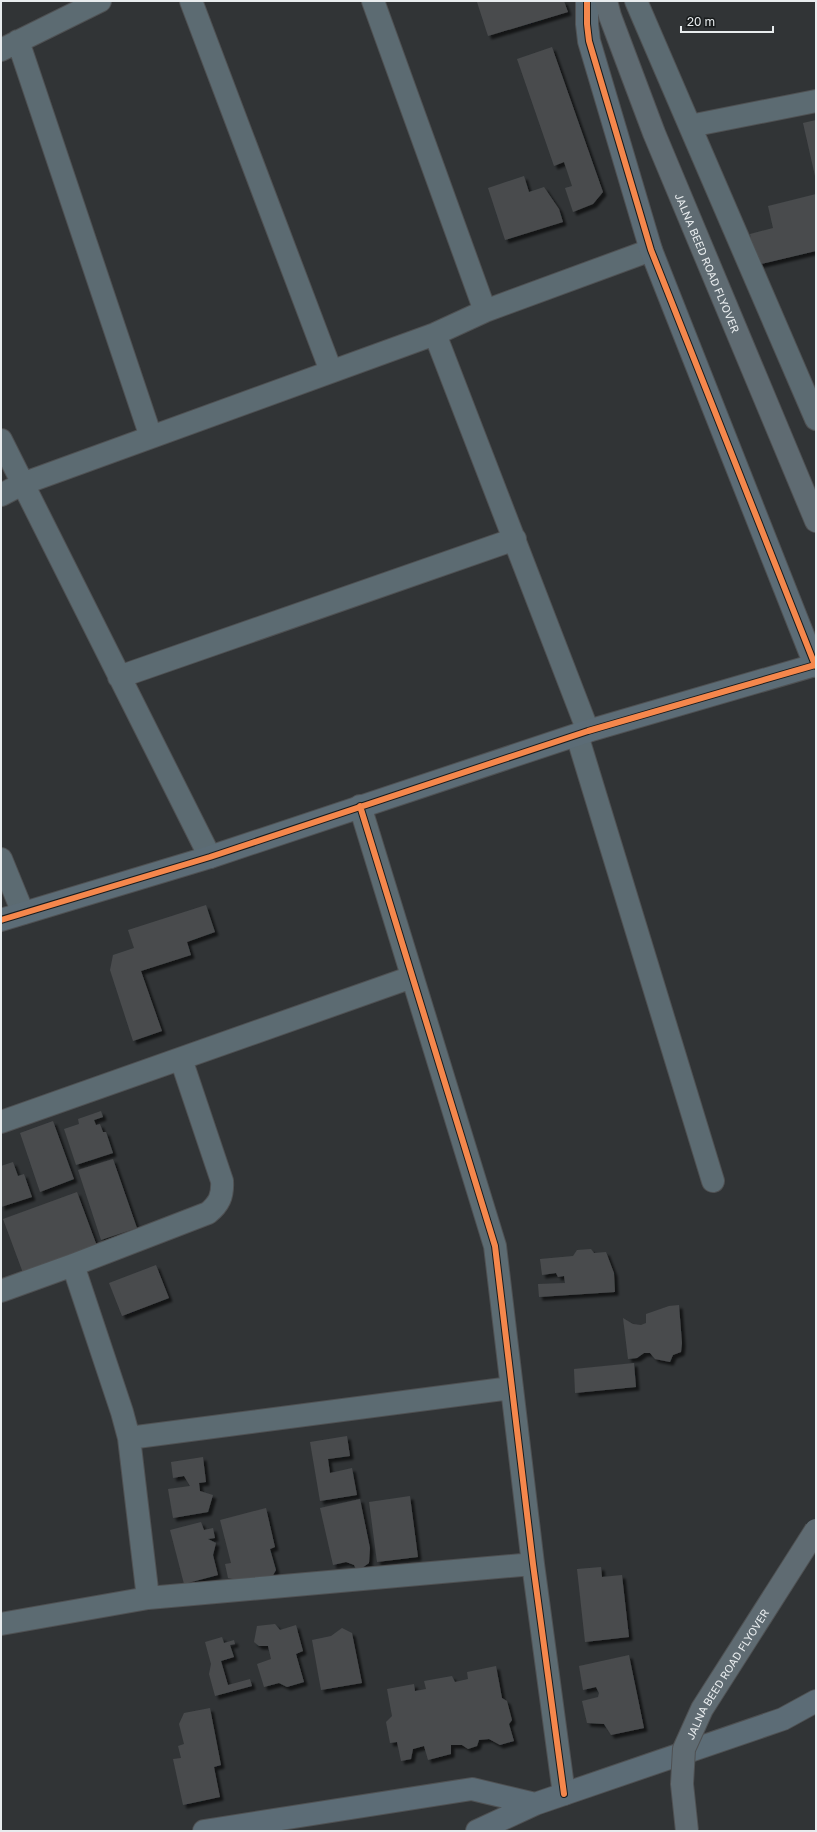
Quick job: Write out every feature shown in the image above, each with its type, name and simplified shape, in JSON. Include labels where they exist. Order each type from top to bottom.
[{"type":"main road","name":"JALNA BEED ROAD FLYOVER","points":[[606,1],[610,16],[654,133],[816,521]]},
{"type":"main road","name":"JALNA BEED ROAD FLYOVER","points":[[687,1831],[682,1784],[684,1749],[702,1709],[816,1530]]},
{"type":"street","points":[[100,1],[10,46],[151,437]]},
{"type":"street","points":[[191,1],[331,371]]},
{"type":"street","points":[[372,1],[485,311]]},
{"type":"street","points":[[1,920],[210,857],[582,733],[816,666],[651,250],[589,41],[587,1]]},
{"type":"street","points":[[636,1],[816,418]]},
{"type":"street","points":[[690,126],[816,101]]},
{"type":"street","points":[[1,495],[22,484],[436,334],[485,311],[651,250]]},
{"type":"street","points":[[436,334],[515,539],[582,733],[713,1181]]},
{"type":"street","points":[[1,440],[210,857]]},
{"type":"street","points":[[119,677],[515,539]]},
{"type":"street","points":[[360,806],[495,1246],[533,1564],[564,1794]]},
{"type":"street","points":[[1,859],[23,913]]},
{"type":"street","points":[[1,1122],[412,977]]},
{"type":"street","points":[[1,1291],[73,1266],[208,1213],[217,1205],[223,1193],[222,1181],[181,1059]]},
{"type":"street","points":[[73,1266],[122,1412],[129,1438],[148,1598]]},
{"type":"street","points":[[129,1438],[511,1388]]},
{"type":"street","points":[[1,1624],[148,1598],[533,1564]]},
{"type":"street","points":[[476,1831],[535,1804],[784,1719],[816,1701]]},
{"type":"street","points":[[204,1831],[472,1789],[535,1804]]},
{"type":"building","points":[[564,1],[568,12],[488,36],[477,2]]},
{"type":"building","points":[[552,47],[603,192],[593,204],[573,212],[565,188],[572,186],[564,162],[554,166],[517,59]]},
{"type":"building","points":[[816,120],[816,176],[815,176],[803,123]]},
{"type":"building","points":[[524,176],[529,192],[544,187],[559,209],[563,222],[505,240],[488,188]]},
{"type":"building","points":[[816,194],[816,251],[757,265],[750,234],[773,228],[768,206]]},
{"type":"building","points":[[206,905],[215,932],[187,942],[191,955],[141,971],[162,1031],[133,1041],[110,970],[113,955],[134,948],[128,930]]},
{"type":"building","points":[[101,1111],[103,1117],[94,1120],[96,1125],[100,1124],[103,1132],[106,1132],[113,1153],[76,1165],[64,1129],[79,1124],[78,1119]]},
{"type":"building","points":[[53,1121],[74,1179],[40,1192],[20,1133]]},
{"type":"building","points":[[113,1159],[137,1228],[101,1240],[78,1170]]},
{"type":"building","points":[[13,1162],[18,1176],[24,1174],[32,1197],[1,1207],[1,1166]]},
{"type":"building","points":[[77,1192],[97,1246],[23,1273],[3,1219]]},
{"type":"building","points":[[591,1249],[594,1253],[606,1252],[614,1273],[615,1292],[539,1297],[538,1284],[565,1283],[564,1276],[558,1277],[556,1273],[542,1275],[540,1259],[573,1256],[577,1250]]},
{"type":"building","points":[[156,1265],[169,1298],[122,1316],[109,1283]]},
{"type":"building","points":[[679,1305],[682,1343],[681,1352],[673,1355],[670,1362],[655,1359],[650,1353],[644,1353],[637,1358],[628,1359],[623,1318],[633,1324],[641,1325],[646,1323],[646,1314],[669,1306]]},
{"type":"building","points":[[634,1363],[636,1387],[575,1393],[574,1369]]},
{"type":"building","points":[[347,1436],[350,1456],[328,1459],[330,1473],[352,1468],[357,1495],[320,1501],[310,1442]]},
{"type":"building","points":[[203,1457],[206,1482],[199,1483],[200,1491],[213,1495],[208,1512],[173,1518],[168,1489],[190,1486],[184,1476],[173,1478],[171,1462]]},
{"type":"building","points":[[410,1496],[418,1557],[377,1562],[369,1502]]},
{"type":"building","points":[[360,1499],[370,1548],[369,1563],[362,1568],[356,1569],[354,1565],[346,1562],[333,1565],[320,1508]]},
{"type":"building","points":[[266,1508],[275,1547],[270,1549],[276,1570],[272,1577],[238,1580],[228,1578],[225,1564],[231,1563],[220,1520]]},
{"type":"building","points":[[201,1522],[204,1530],[213,1528],[215,1538],[208,1539],[216,1543],[213,1555],[218,1575],[184,1584],[170,1530]]},
{"type":"building","points":[[601,1567],[602,1577],[622,1575],[629,1637],[585,1642],[577,1569]]},
{"type":"building","points":[[275,1624],[280,1630],[296,1625],[303,1651],[296,1654],[304,1682],[287,1687],[279,1683],[264,1687],[257,1664],[271,1659],[268,1646],[259,1646],[254,1642],[257,1626]]},
{"type":"building","points":[[342,1628],[352,1633],[362,1683],[321,1690],[312,1640],[331,1636]]},
{"type":"building","points":[[222,1637],[224,1643],[234,1640],[235,1644],[230,1645],[234,1657],[221,1661],[228,1685],[250,1679],[252,1686],[215,1696],[209,1674],[211,1664],[205,1642]]},
{"type":"building","points":[[629,1655],[644,1728],[611,1735],[604,1724],[587,1723],[582,1701],[598,1697],[599,1693],[596,1687],[583,1690],[579,1666]]},
{"type":"building","points":[[496,1666],[502,1698],[507,1701],[512,1720],[509,1724],[514,1741],[500,1745],[489,1739],[479,1740],[477,1746],[468,1749],[462,1745],[451,1745],[451,1754],[428,1760],[424,1746],[413,1749],[411,1759],[401,1761],[397,1742],[390,1743],[386,1722],[392,1716],[387,1689],[414,1684],[415,1691],[426,1689],[424,1681],[452,1676],[455,1682],[468,1679],[467,1672]]},
{"type":"building","points":[[210,1708],[221,1765],[214,1767],[220,1797],[183,1805],[173,1759],[181,1758],[178,1746],[184,1744],[179,1724],[184,1713]]},
{"type":"cycle path","points":[[587,1],[589,41],[651,250],[815,665]]},
{"type":"cycle path","points":[[1,920],[210,857],[588,731],[815,665],[816,666]]},
{"type":"cycle path","points":[[360,806],[495,1246],[533,1564],[564,1794]]}]
